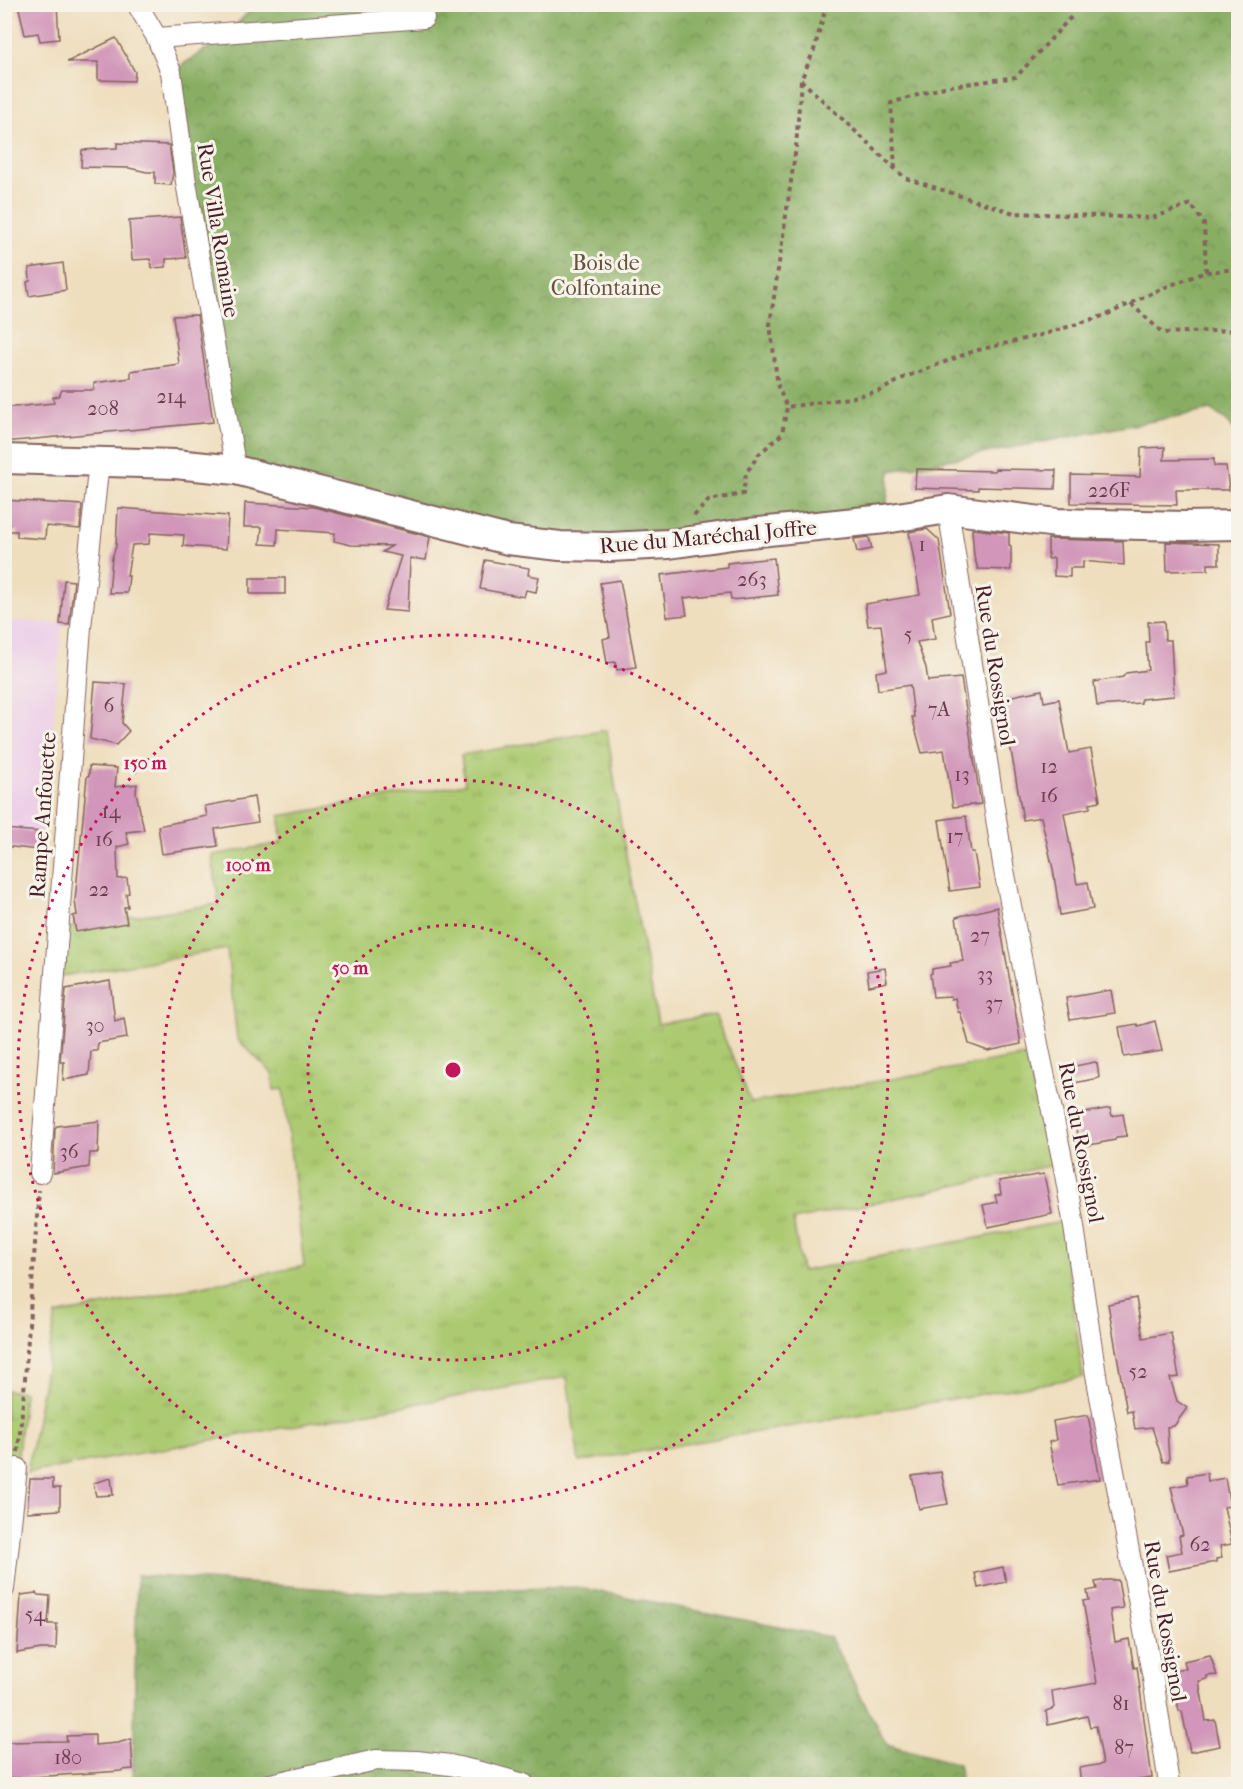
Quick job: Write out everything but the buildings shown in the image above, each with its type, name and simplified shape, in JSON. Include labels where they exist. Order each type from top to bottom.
[{"type":"street","name":"Rue Villa Romaine","points":[[137,8],[158,38],[171,72],[186,182],[236,470]]},
{"type":"street","points":[[158,38],[424,18]]},
{"type":"street","name":"Rue du Maréchal Joffre","points":[[4,459],[175,464],[236,470],[508,540],[560,546],[610,547],[669,544],[739,534],[885,519],[948,509],[1057,523],[1239,525]]},
{"type":"street","name":"Rampe Anfouette","points":[[40,1173],[81,627],[99,462]]},
{"type":"street","name":"Rue du Rossignol","points":[[948,509],[1004,870],[1065,1174],[1096,1375],[1153,1679],[1169,1785]]},
{"type":"street","points":[[4,1588],[17,1468]]},
{"type":"street","points":[[271,1785],[376,1760],[450,1765],[524,1785]]},
{"type":"path","points":[[693,518],[709,501],[743,494],[746,473],[759,454],[782,434],[787,407],[778,387],[770,324],[796,147],[801,80],[814,50],[827,4]]},
{"type":"path","points":[[895,169],[891,103],[944,87],[1016,76],[1071,17]]},
{"type":"path","points":[[801,80],[905,178],[1014,213],[1152,219],[1191,204],[1204,224],[1206,272]]},
{"type":"path","points":[[787,407],[880,391],[905,377],[963,355],[1045,334],[1106,315],[1163,288],[1206,272],[1239,268]]},
{"type":"path","points":[[1131,304],[1163,333],[1239,330]]},
{"type":"path","points":[[17,1468],[40,1173]]},
{"type":"shaded area","points":[[4,619],[62,624],[42,852],[5,849]]},
{"type":"green space","name":"Bois de Colfontaine","points":[[256,5],[1238,5],[1238,434],[1225,419],[1211,410],[890,471],[885,519],[508,540],[386,490],[236,470],[171,72],[219,41]]},
{"type":"green space","points":[[607,730],[623,839],[658,1024],[715,1015],[751,1103],[1025,1056],[1053,1165],[793,1220],[802,1271],[1062,1222],[1083,1377],[579,1462],[567,1377],[27,1473],[56,1315],[304,1266],[283,1089],[274,1090],[272,1073],[237,1039],[227,949],[54,977],[58,930],[114,919],[219,904],[212,855],[281,843],[280,816],[465,784],[461,755]]},
{"type":"green space","points":[[5,1390],[24,1392],[5,1589]]},
{"type":"green space","points":[[137,1575],[382,1593],[576,1587],[830,1637],[886,1744],[958,1764],[962,1784],[133,1784]]}]
